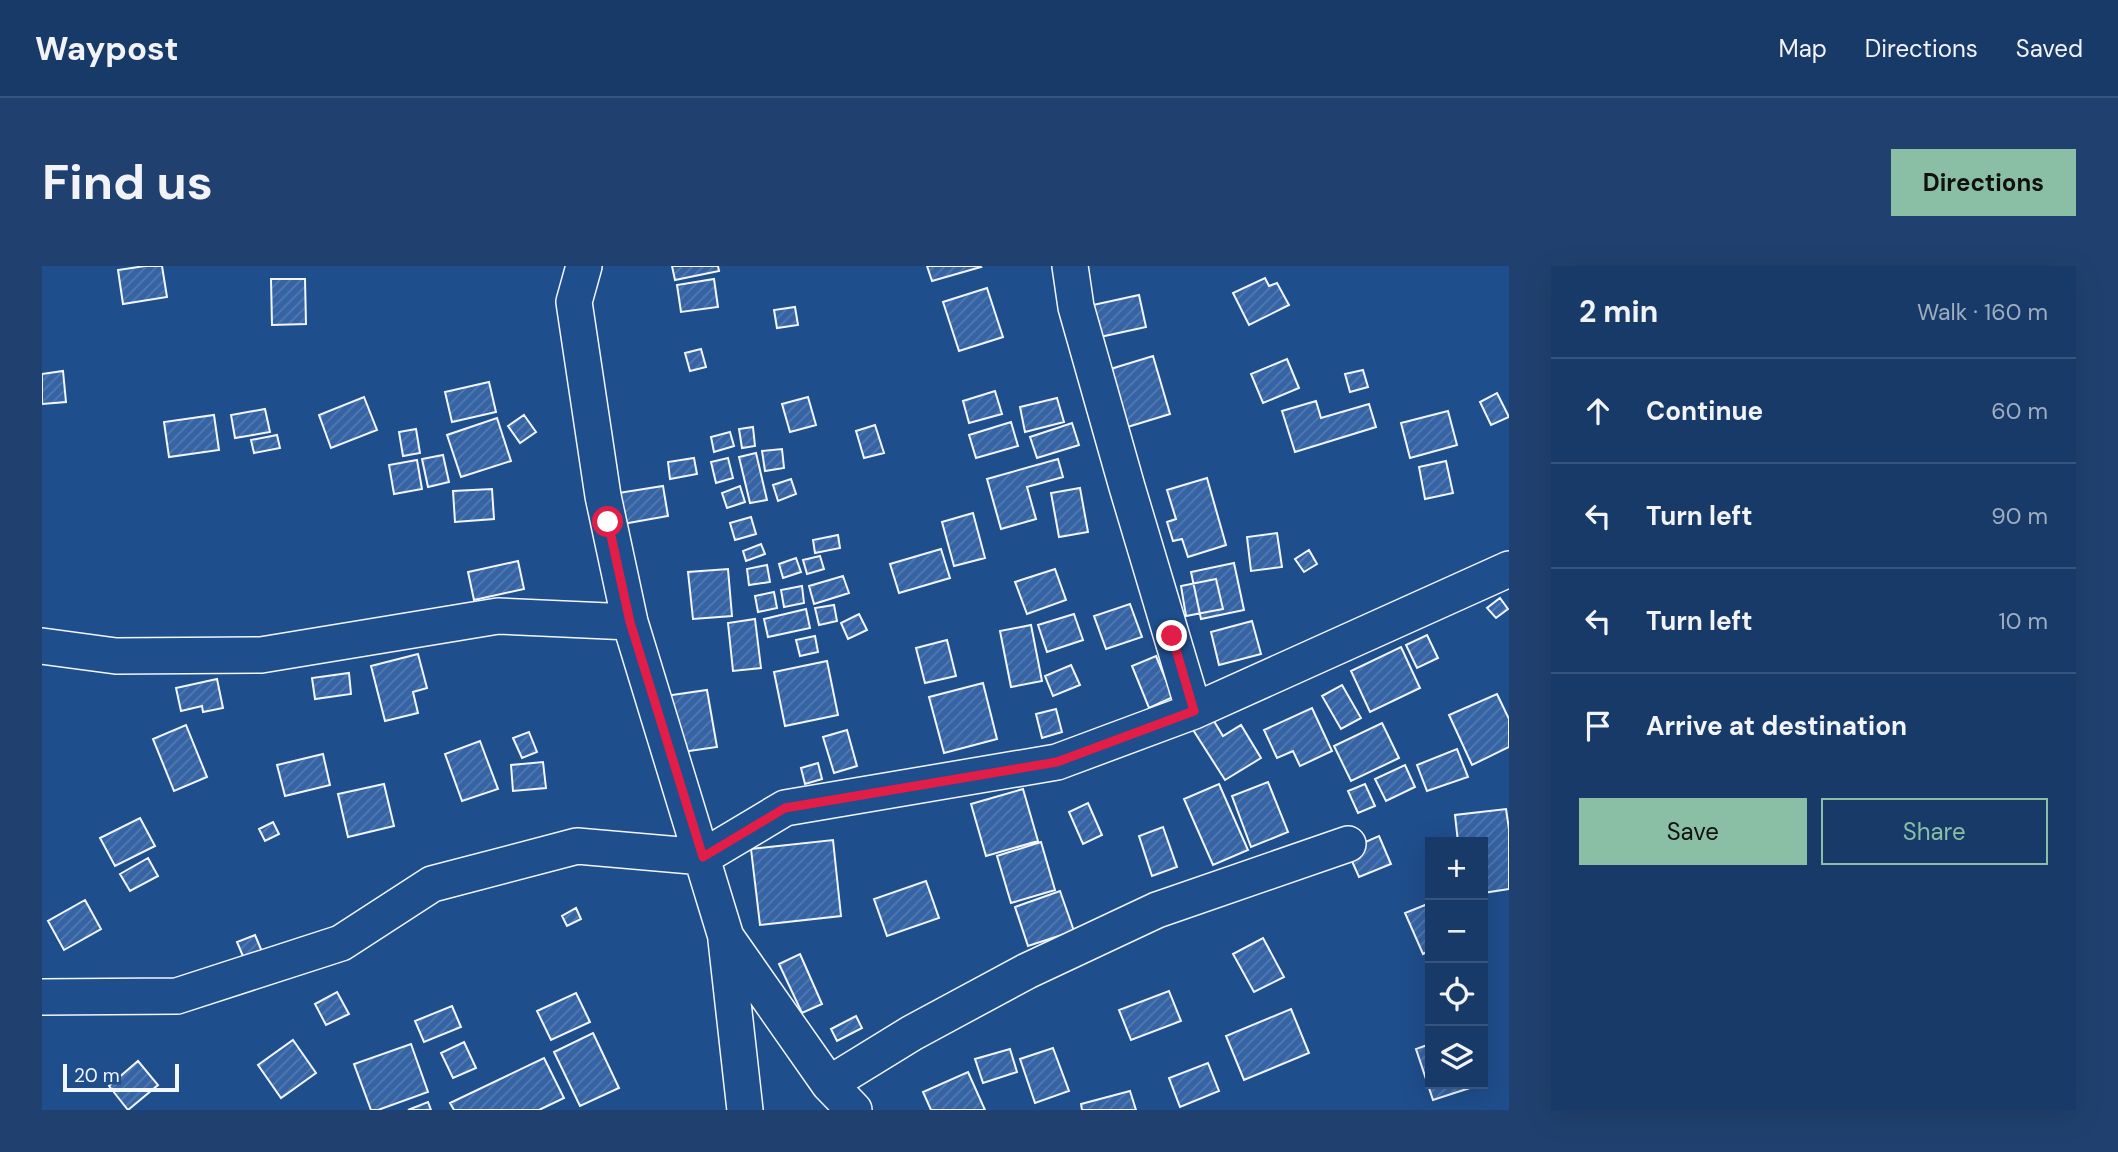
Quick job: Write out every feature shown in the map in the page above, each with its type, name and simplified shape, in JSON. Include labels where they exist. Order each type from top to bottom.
[{"type":"street","points":[[584,266],[574,302],[603,496],[630,622],[726,937],[745,1110]]},
{"type":"street","points":[[1070,266],[1083,333],[1194,711]]},
{"type":"street","points":[[42,997],[177,996],[341,943],[432,884],[577,846],[703,857],[785,808],[1057,762],[1194,711],[1509,569]]},
{"type":"street","points":[[42,646],[116,656],[261,655],[498,616],[630,622]]},
{"type":"street","points":[[830,1084],[912,1033],[1027,971],[1145,916],[1348,844]]},
{"type":"street","points":[[726,937],[830,1084],[854,1110]]},
{"type":"building","points":[[162,266],[167,297],[123,304],[118,270]]},
{"type":"building","points":[[672,266],[718,266],[719,271],[675,280]]},
{"type":"building","points":[[927,266],[980,266],[981,267],[932,281]]},
{"type":"building","points":[[1265,278],[1269,286],[1277,283],[1289,305],[1249,325],[1233,293]]},
{"type":"building","points":[[271,279],[305,279],[306,324],[272,325]]},
{"type":"building","points":[[714,279],[718,307],[681,312],[677,285]]},
{"type":"building","points":[[987,288],[1003,337],[959,351],[943,302]]},
{"type":"building","points":[[1139,295],[1146,327],[1100,337],[1093,305]]},
{"type":"building","points":[[795,307],[798,325],[777,328],[774,310]]},
{"type":"building","points":[[701,349],[706,367],[690,371],[685,353]]},
{"type":"building","points":[[1153,356],[1170,414],[1121,429],[1104,371]]},
{"type":"building","points":[[1287,359],[1299,388],[1263,403],[1251,374]]},
{"type":"building","points":[[1363,370],[1368,387],[1350,392],[1345,374]]},
{"type":"building","points":[[63,371],[66,402],[42,404],[42,374]]},
{"type":"building","points":[[489,382],[496,412],[452,422],[445,392]]},
{"type":"building","points":[[995,391],[1002,414],[969,423],[963,401]]},
{"type":"building","points":[[1497,393],[1509,417],[1491,425],[1480,402]]},
{"type":"building","points":[[364,397],[377,430],[331,448],[319,415]]},
{"type":"building","points":[[808,397],[816,425],[790,432],[782,404]]},
{"type":"building","points":[[1057,398],[1064,422],[1025,432],[1020,407]]},
{"type":"building","points":[[1316,401],[1321,418],[1369,404],[1376,427],[1295,452],[1282,411]]},
{"type":"building","points":[[265,409],[270,432],[235,438],[231,415]]},
{"type":"building","points":[[1448,411],[1457,445],[1410,458],[1401,423]]},
{"type":"building","points":[[214,415],[219,450],[169,457],[164,422]]},
{"type":"building","points":[[524,415],[536,432],[520,443],[508,426]]},
{"type":"building","points":[[497,418],[511,461],[461,477],[447,435]]},
{"type":"building","points":[[1011,422],[1018,446],[976,458],[969,435]]},
{"type":"building","points":[[1072,423],[1079,445],[1037,458],[1030,437]]},
{"type":"building","points":[[875,425],[884,453],[864,458],[856,431]]},
{"type":"building","points":[[753,427],[755,446],[742,448],[739,429]]},
{"type":"building","points":[[416,429],[420,453],[403,456],[399,432]]},
{"type":"building","points":[[730,432],[734,446],[714,452],[711,437]]},
{"type":"building","points":[[277,435],[280,448],[254,453],[251,440]]},
{"type":"building","points":[[782,449],[784,468],[765,471],[762,451]]},
{"type":"building","points":[[756,453],[767,500],[750,503],[739,457]]},
{"type":"building","points":[[443,455],[449,482],[428,487],[422,459]]},
{"type":"building","points":[[694,458],[697,474],[670,479],[668,462]]},
{"type":"building","points":[[728,458],[733,478],[716,483],[711,462]]},
{"type":"building","points":[[1058,459],[1063,477],[1027,487],[1036,519],[1001,529],[987,479]]},
{"type":"building","points":[[417,460],[422,489],[394,494],[389,465]]},
{"type":"building","points":[[1446,461],[1453,493],[1425,499],[1419,467]]},
{"type":"building","points":[[1207,478],[1226,545],[1188,557],[1182,539],[1173,541],[1167,522],[1176,519],[1167,490]]},
{"type":"building","points":[[791,479],[796,494],[778,501],[773,485]]},
{"type":"building","points":[[663,486],[668,516],[617,525],[612,494]]},
{"type":"building","points":[[740,486],[745,502],[727,508],[722,493]]},
{"type":"building","points":[[1080,488],[1088,532],[1059,537],[1051,493]]},
{"type":"building","points":[[492,489],[494,519],[455,522],[453,491]]},
{"type":"building","points":[[973,513],[985,558],[954,566],[942,522]]},
{"type":"building","points":[[751,517],[756,534],[735,540],[730,523]]},
{"type":"building","points":[[1277,533],[1282,567],[1251,571],[1247,537]]},
{"type":"building","points":[[838,535],[840,548],[815,553],[813,540]]},
{"type":"building","points":[[761,544],[765,554],[746,561],[743,551]]},
{"type":"building","points":[[941,549],[950,578],[899,593],[890,564]]},
{"type":"building","points":[[1309,550],[1317,564],[1304,572],[1295,559]]},
{"type":"building","points":[[820,556],[824,569],[807,574],[803,560]]},
{"type":"building","points":[[796,558],[801,572],[783,578],[779,564]]},
{"type":"building","points":[[518,561],[524,589],[474,600],[468,572]]},
{"type":"building","points":[[1234,563],[1244,610],[1201,619],[1191,572]]},
{"type":"building","points":[[767,565],[770,582],[749,585],[747,569]]},
{"type":"building","points":[[728,569],[732,616],[693,619],[688,572]]},
{"type":"building","points":[[1055,569],[1066,600],[1027,614],[1015,582]]},
{"type":"building","points":[[843,576],[849,593],[814,604],[809,586]]},
{"type":"building","points":[[1216,579],[1223,609],[1186,616],[1181,586]]},
{"type":"building","points":[[802,586],[804,603],[784,607],[781,590]]},
{"type":"building","points":[[774,592],[777,608],[758,612],[755,596]]},
{"type":"building","points":[[1500,598],[1508,609],[1496,618],[1487,608]]},
{"type":"building","points":[[1130,604],[1142,637],[1106,649],[1094,616]]},
{"type":"building","points":[[834,605],[837,621],[819,625],[815,608]]},
{"type":"building","points":[[806,609],[810,628],[768,637],[764,619]]},
{"type":"building","points":[[859,614],[867,630],[848,639],[841,623]]},
{"type":"building","points":[[1074,614],[1083,640],[1047,652],[1038,625]]},
{"type":"building","points":[[755,619],[761,668],[733,671],[728,623]]},
{"type":"building","points":[[1252,621],[1261,654],[1219,665],[1211,632]]},
{"type":"building","points":[[1031,625],[1042,681],[1011,687],[1000,631]]},
{"type":"building","points":[[1427,635],[1438,658],[1417,668],[1406,645]]},
{"type":"building","points":[[815,636],[818,652],[800,656],[796,640]]},
{"type":"building","points":[[947,640],[956,676],[925,683],[916,648]]},
{"type":"building","points":[[1401,647],[1420,688],[1370,712],[1351,671]]},
{"type":"building","points":[[418,654],[427,688],[413,692],[418,713],[385,721],[371,666]]},
{"type":"building","points":[[1156,656],[1173,697],[1149,708],[1132,666]]},
{"type":"building","points":[[827,661],[838,715],[785,726],[774,672]]},
{"type":"building","points":[[1071,665],[1080,685],[1053,696],[1045,676]]},
{"type":"building","points":[[349,673],[351,694],[315,699],[312,678]]},
{"type":"building","points":[[217,679],[223,708],[203,712],[202,706],[181,711],[176,688]]},
{"type":"building","points":[[983,683],[997,739],[944,753],[929,697]]},
{"type":"building","points":[[1342,685],[1361,718],[1341,729],[1322,696]]},
{"type":"building","points":[[707,690],[717,747],[668,754],[658,697]]},
{"type":"building","points":[[1497,694],[1509,719],[1509,747],[1472,765],[1449,715]]},
{"type":"building","points":[[1312,708],[1332,751],[1300,766],[1293,751],[1277,758],[1264,730]]},
{"type":"building","points":[[1056,709],[1062,732],[1042,738],[1036,714]]},
{"type":"building","points":[[1209,713],[1223,736],[1241,725],[1261,758],[1225,780],[1190,725]]},
{"type":"building","points":[[1382,723],[1399,758],[1351,781],[1334,746]]},
{"type":"building","points":[[186,725],[207,777],[174,791],[153,739]]},
{"type":"building","points":[[847,730],[857,766],[834,773],[823,737]]},
{"type":"building","points":[[529,732],[537,752],[522,758],[513,738]]},
{"type":"building","points":[[480,741],[498,789],[462,801],[445,754]]},
{"type":"building","points":[[1457,749],[1468,777],[1427,791],[1417,765]]},
{"type":"building","points":[[323,754],[330,785],[285,796],[277,765]]},
{"type":"building","points":[[543,762],[546,788],[513,791],[511,765]]},
{"type":"building","points":[[818,763],[822,779],[805,784],[801,768]]},
{"type":"building","points":[[1405,765],[1415,787],[1386,801],[1375,779]]},
{"type":"building","points":[[1268,782],[1288,832],[1251,847],[1232,796]]},
{"type":"building","points":[[384,784],[394,826],[348,837],[338,794]]},
{"type":"building","points":[[1219,784],[1248,850],[1213,865],[1184,799]]},
{"type":"building","points":[[1365,784],[1375,806],[1358,813],[1348,791]]},
{"type":"building","points":[[1023,789],[1038,841],[986,856],[971,804]]},
{"type":"building","points":[[1088,803],[1102,835],[1083,844],[1069,812]]},
{"type":"building","points":[[1506,809],[1509,829],[1509,889],[1488,892],[1488,837],[1457,837],[1455,815]]},
{"type":"building","points":[[140,818],[155,846],[115,866],[100,838]]},
{"type":"building","points":[[273,822],[279,834],[265,841],[259,829]]},
{"type":"building","points":[[1163,827],[1177,867],[1152,876],[1139,836]]},
{"type":"building","points":[[1379,836],[1391,864],[1359,877],[1347,850]]},
{"type":"building","points":[[833,840],[841,916],[760,925],[751,849]]},
{"type":"building","points":[[1041,842],[1055,890],[1011,903],[997,856]]},
{"type":"building","points":[[148,858],[158,876],[130,891],[120,874]]},
{"type":"building","points":[[926,881],[939,918],[887,936],[874,899]]},
{"type":"building","points":[[1060,891],[1074,931],[1028,946],[1015,907]]},
{"type":"building","points":[[85,900],[101,929],[64,950],[48,921]]},
{"type":"building","points":[[1425,905],[1423,954],[1405,913]]},
{"type":"building","points":[[576,908],[581,919],[567,926],[562,916]]},
{"type":"building","points":[[255,935],[263,954],[245,961],[237,942]]},
{"type":"building","points":[[1263,938],[1284,977],[1254,992],[1233,954]]},
{"type":"building","points":[[800,954],[822,1004],[802,1013],[779,964]]},
{"type":"building","points":[[1169,991],[1181,1021],[1131,1040],[1119,1010]]},
{"type":"building","points":[[337,992],[349,1014],[326,1025],[315,1004]]},
{"type":"building","points":[[576,993],[590,1022],[551,1040],[537,1011]]},
{"type":"building","points":[[452,1006],[461,1027],[424,1042],[415,1021]]},
{"type":"building","points":[[1291,1009],[1309,1053],[1244,1080],[1226,1036]]},
{"type":"building","points":[[856,1016],[862,1028],[837,1041],[831,1029]]},
{"type":"building","points":[[593,1033],[619,1088],[580,1106],[554,1052]]},
{"type":"building","points":[[293,1040],[316,1073],[281,1098],[258,1065]]},
{"type":"building","points":[[464,1042],[476,1068],[453,1078],[441,1053]]},
{"type":"building","points":[[411,1044],[428,1092],[378,1110],[371,1110],[354,1064]]},
{"type":"building","points":[[1425,1046],[1425,1076],[1416,1049]]},
{"type":"building","points":[[1053,1048],[1069,1091],[1035,1103],[1020,1059]]},
{"type":"building","points":[[1010,1049],[1017,1072],[983,1083],[975,1059]]},
{"type":"building","points":[[544,1058],[564,1098],[539,1110],[454,1110],[450,1103]]},
{"type":"building","points":[[138,1061],[158,1085],[128,1110],[109,1086]]},
{"type":"building","points":[[1208,1063],[1219,1091],[1180,1107],[1169,1078]]},
{"type":"building","points":[[968,1072],[985,1110],[931,1110],[923,1092]]},
{"type":"building","points":[[1429,1089],[1467,1089],[1433,1100]]},
{"type":"building","points":[[1130,1091],[1136,1110],[1082,1110],[1081,1104]]},
{"type":"building","points":[[428,1102],[431,1110],[408,1110]]},
{"type":"route","points":[[608,522],[630,622],[703,857],[785,808],[1057,762],[1194,711],[1172,636]]}]
